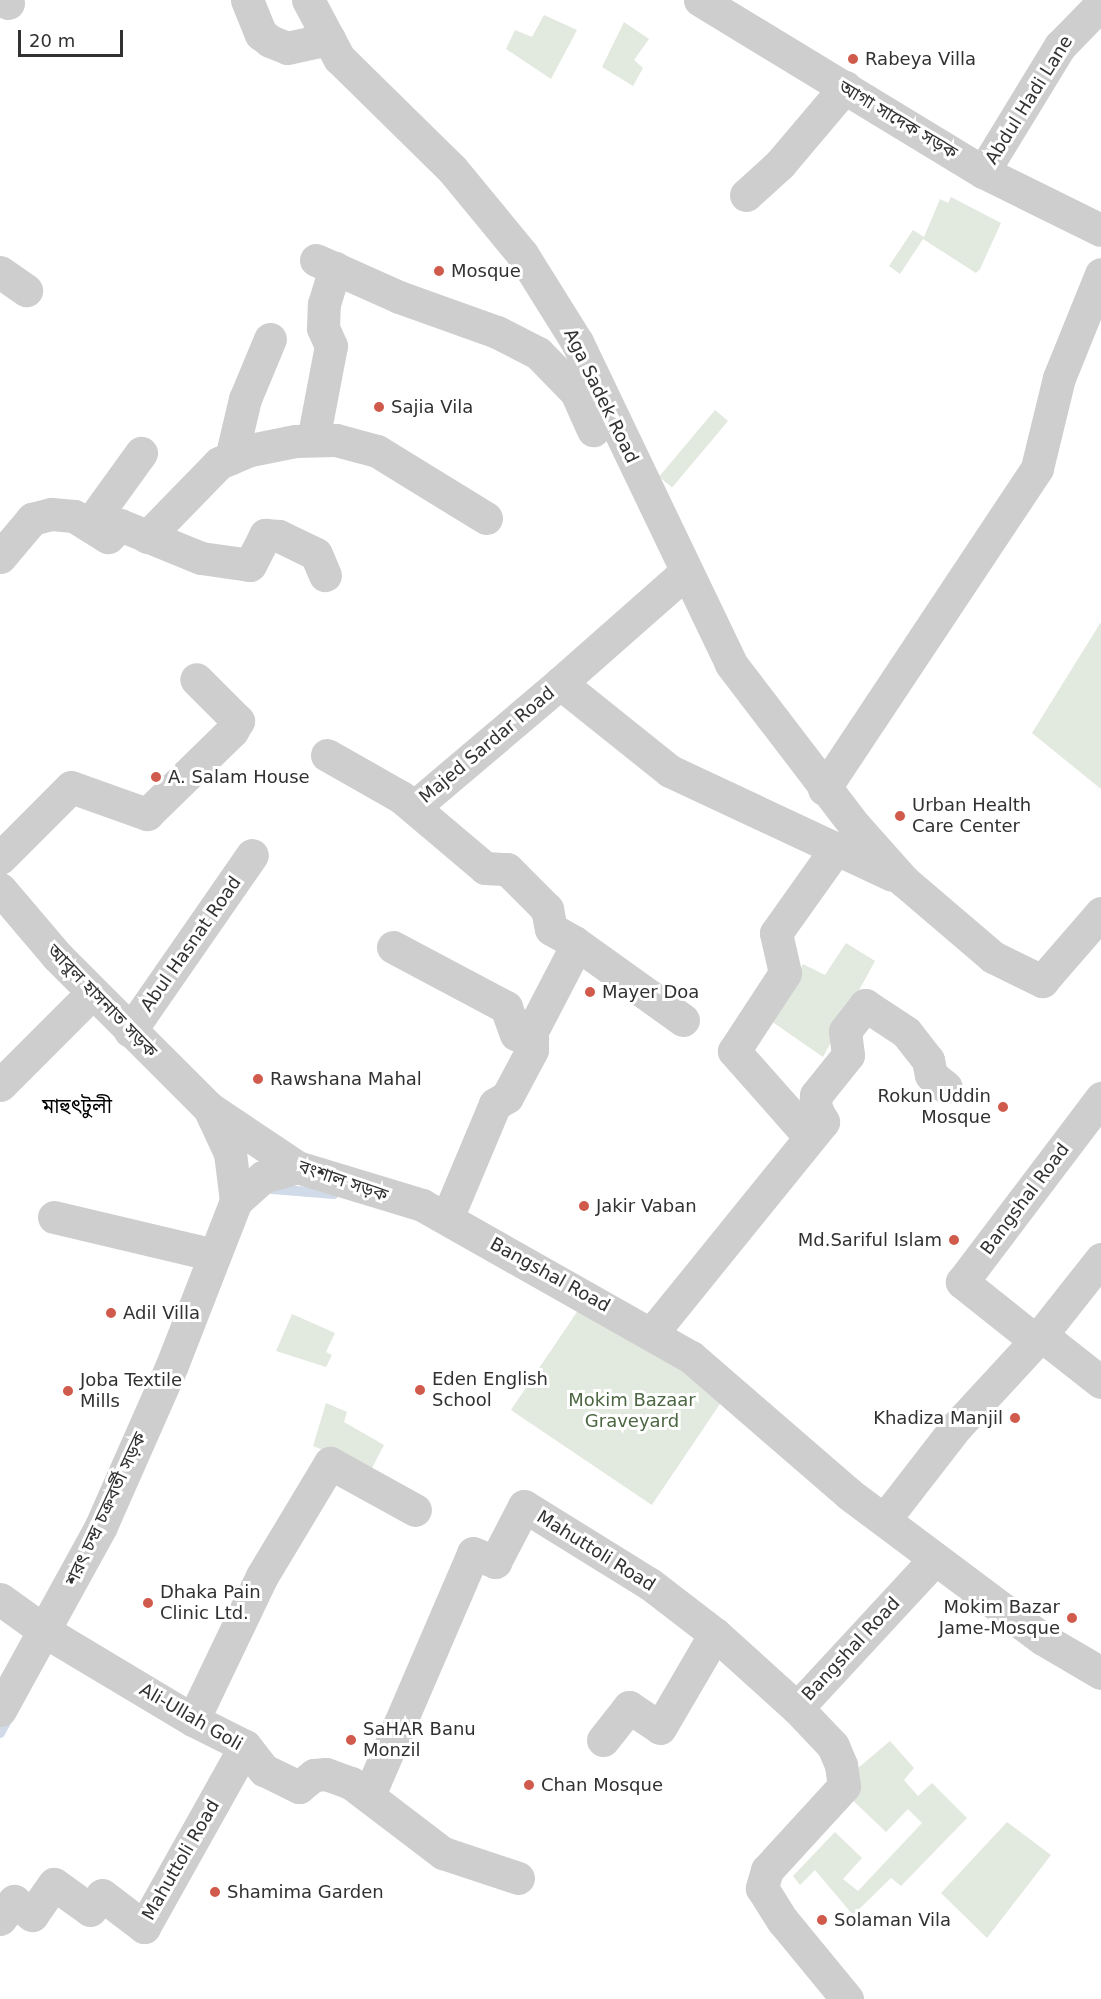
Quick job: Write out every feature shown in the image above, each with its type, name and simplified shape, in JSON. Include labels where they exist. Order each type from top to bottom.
[{"type":"street","points":[[247,0],[261,34],[270,41],[287,48],[329,39]]},
{"type":"street","name":"Aga Sadek Road","points":[[308,0],[339,58],[452,169],[522,254],[578,342],[731,664],[824,789],[904,881],[993,957],[1042,981],[1101,913]]},
{"type":"street","name":"আগা সাদেক সড়ক","points":[[700,0],[983,172],[1101,230]]},
{"type":"street","name":"Abdul Hadi Lane","points":[[983,172],[1060,46],[1101,4]]},
{"type":"street","points":[[746,195],[780,164],[845,87]]},
{"type":"street","points":[[314,440],[330,346],[323,328],[325,264],[538,353],[576,392],[598,443],[617,466],[638,472]]},
{"type":"street","points":[[824,789],[1037,468],[1059,378],[1101,274]]},
{"type":"street","points":[[231,458],[245,399],[270,339]]},
{"type":"street","points":[[147,537],[191,488],[231,458],[250,450],[314,440],[336,440],[378,451],[486,518]]},
{"type":"street","points":[[89,525],[141,453]]},
{"type":"street","points":[[5,537],[32,519],[51,514],[74,516],[108,537],[120,525],[201,558],[250,565],[265,535],[279,536],[316,554],[325,575]]},
{"type":"street","name":"Majed Sardar Road","points":[[414,807],[686,572]]},
{"type":"street","points":[[0,858],[71,787],[147,814],[232,731],[238,721],[196,679]]},
{"type":"street","points":[[560,683],[670,771],[904,881]]},
{"type":"street","points":[[327,755],[414,807],[485,868],[507,869],[547,909],[551,929],[574,942],[683,1020]]},
{"type":"street","points":[[810,1137],[734,1051],[785,973],[776,933],[835,850]]},
{"type":"street","name":"Abul Hasnat Road","points":[[130,1031],[252,855]]},
{"type":"street","name":"আবুল হাসনাত সড়ক","points":[[0,889],[92,993],[209,1107]]},
{"type":"street","points":[[434,1212],[495,1104],[507,1097],[532,1050],[532,1031],[573,952],[574,942]]},
{"type":"street","points":[[393,947],[506,1007],[516,1034],[532,1039]]},
{"type":"street","points":[[0,1085],[92,993]]},
{"type":"street","points":[[652,1333],[823,1122],[815,1107],[816,1095],[848,1055],[845,1031],[865,1005],[906,1032],[928,1060],[931,1075],[946,1088]]},
{"type":"street","name":"Bangshal Road","points":[[1101,1098],[962,1282],[1101,1382]]},
{"type":"street","name":"বংশাল সড়ক","points":[[209,1107],[297,1167],[434,1212]]},
{"type":"street","name":"শরৎ চন্দ্র চক্রবর্তী সড়ক","points":[[209,1107],[231,1153],[236,1201]]},
{"type":"street","name":"শরৎ চন্দ্র চক্রবর্তী সড়ক","points":[[0,1710],[46,1632],[106,1515],[236,1201],[263,1176],[297,1167]]},
{"type":"street","name":"Bangshal Road","points":[[434,1212],[691,1357],[849,1494],[1043,1639],[1101,1673]]},
{"type":"street","points":[[54,1217],[215,1255]]},
{"type":"street","points":[[884,1520],[986,1392],[1039,1338],[1101,1259]]},
{"type":"street","points":[[193,1720],[262,1576],[330,1463],[415,1510]]},
{"type":"street","name":"Mahuttoli Road","points":[[369,1795],[473,1553],[495,1562],[524,1506],[650,1584],[715,1634],[797,1708]]},
{"type":"street","name":"Bangshal Road","points":[[847,1999],[783,1921],[762,1888],[767,1870],[844,1786],[838,1756],[797,1708],[935,1559]]},
{"type":"street","name":"Ali-Ullah Goli","points":[[0,1599],[46,1632],[193,1720],[245,1746],[264,1770],[298,1786],[314,1775],[327,1774],[369,1795],[443,1853],[518,1878]]},
{"type":"street","points":[[603,1740],[629,1707],[660,1728],[715,1634]]},
{"type":"street","name":"Mahuttoli Road","points":[[0,1919],[14,1901],[32,1915],[54,1884],[90,1910],[102,1895],[144,1927],[245,1746]]},
{"type":"green space","points":[[544,15],[577,30],[551,79],[506,49],[515,30],[532,37]]},
{"type":"green space","points":[[624,22],[649,39],[634,60],[643,68],[633,86],[602,67]]},
{"type":"green space","points":[[951,197],[1001,223],[980,269],[976,273],[923,239],[900,274],[889,266],[913,230],[924,237],[940,199],[948,203]]},
{"type":"green space","points":[[715,410],[728,421],[672,488],[659,477]]},
{"type":"green space","points":[[1101,622],[1101,789],[1032,733]]},
{"type":"green space","points":[[846,943],[875,961],[823,1057],[771,1021],[803,964],[825,975]]},
{"type":"green space","name":"Mokim Bazaar Graveyard","points":[[583,1303],[724,1398],[652,1505],[511,1410]]},
{"type":"green space","points":[[292,1314],[335,1333],[326,1352],[332,1355],[326,1367],[276,1351]]},
{"type":"green space","points":[[326,1403],[347,1412],[344,1422],[384,1445],[371,1470],[313,1446]]},
{"type":"green space","points":[[890,1741],[914,1768],[904,1780],[918,1796],[932,1783],[967,1818],[901,1886],[891,1878],[853,1915],[815,1870],[800,1885],[793,1876],[835,1832],[862,1858],[843,1879],[858,1891],[922,1823],[908,1809],[886,1832],[845,1793],[851,1774]]},
{"type":"green space","points":[[1007,1822],[1051,1855],[987,1938],[941,1893]]},
{"type":"waterway","points":[[272,1189],[334,1194]]},
{"type":"waterway","points":[[0,1733],[10,1715]]},
{"type":"place","name":"Rabeya Villa","points":[[853,59]]},
{"type":"place","name":"Mosque","points":[[439,271]]},
{"type":"place","name":"Sajia Vila","points":[[379,407]]},
{"type":"place","name":"A. Salam House","points":[[156,777]]},
{"type":"place","name":"Urban Health Care Center","points":[[900,816]]},
{"type":"place","name":"Mayer Doa","points":[[590,992]]},
{"type":"place","name":"Rawshana Mahal","points":[[258,1079]]},
{"type":"place","name":"Rokun Uddin Mosque","points":[[1003,1107]]},
{"type":"place","name":"Jakir Vaban","points":[[584,1206]]},
{"type":"place","name":"Md.Sariful Islam","points":[[954,1240]]},
{"type":"place","name":"Adil Villa","points":[[111,1313]]},
{"type":"place","name":"Eden English School","points":[[420,1390]]},
{"type":"place","name":"Joba Textile Mills","points":[[68,1391]]},
{"type":"place","name":"Khadiza Manjil","points":[[1015,1418]]},
{"type":"place","name":"Dhaka Pain Clinic Ltd.","points":[[148,1603]]},
{"type":"place","name":"Mokim Bazar Jame-Mosque","points":[[1072,1618]]},
{"type":"place","name":"SaHAR Banu Monzil","points":[[351,1740]]},
{"type":"place","name":"Chan Mosque","points":[[529,1785]]},
{"type":"place","name":"Shamima Garden","points":[[215,1892]]},
{"type":"place","name":"Solaman Vila","points":[[822,1920]]},
{"type":"district","name":"মাহুৎটুলী","points":[[77,1106]]}]
